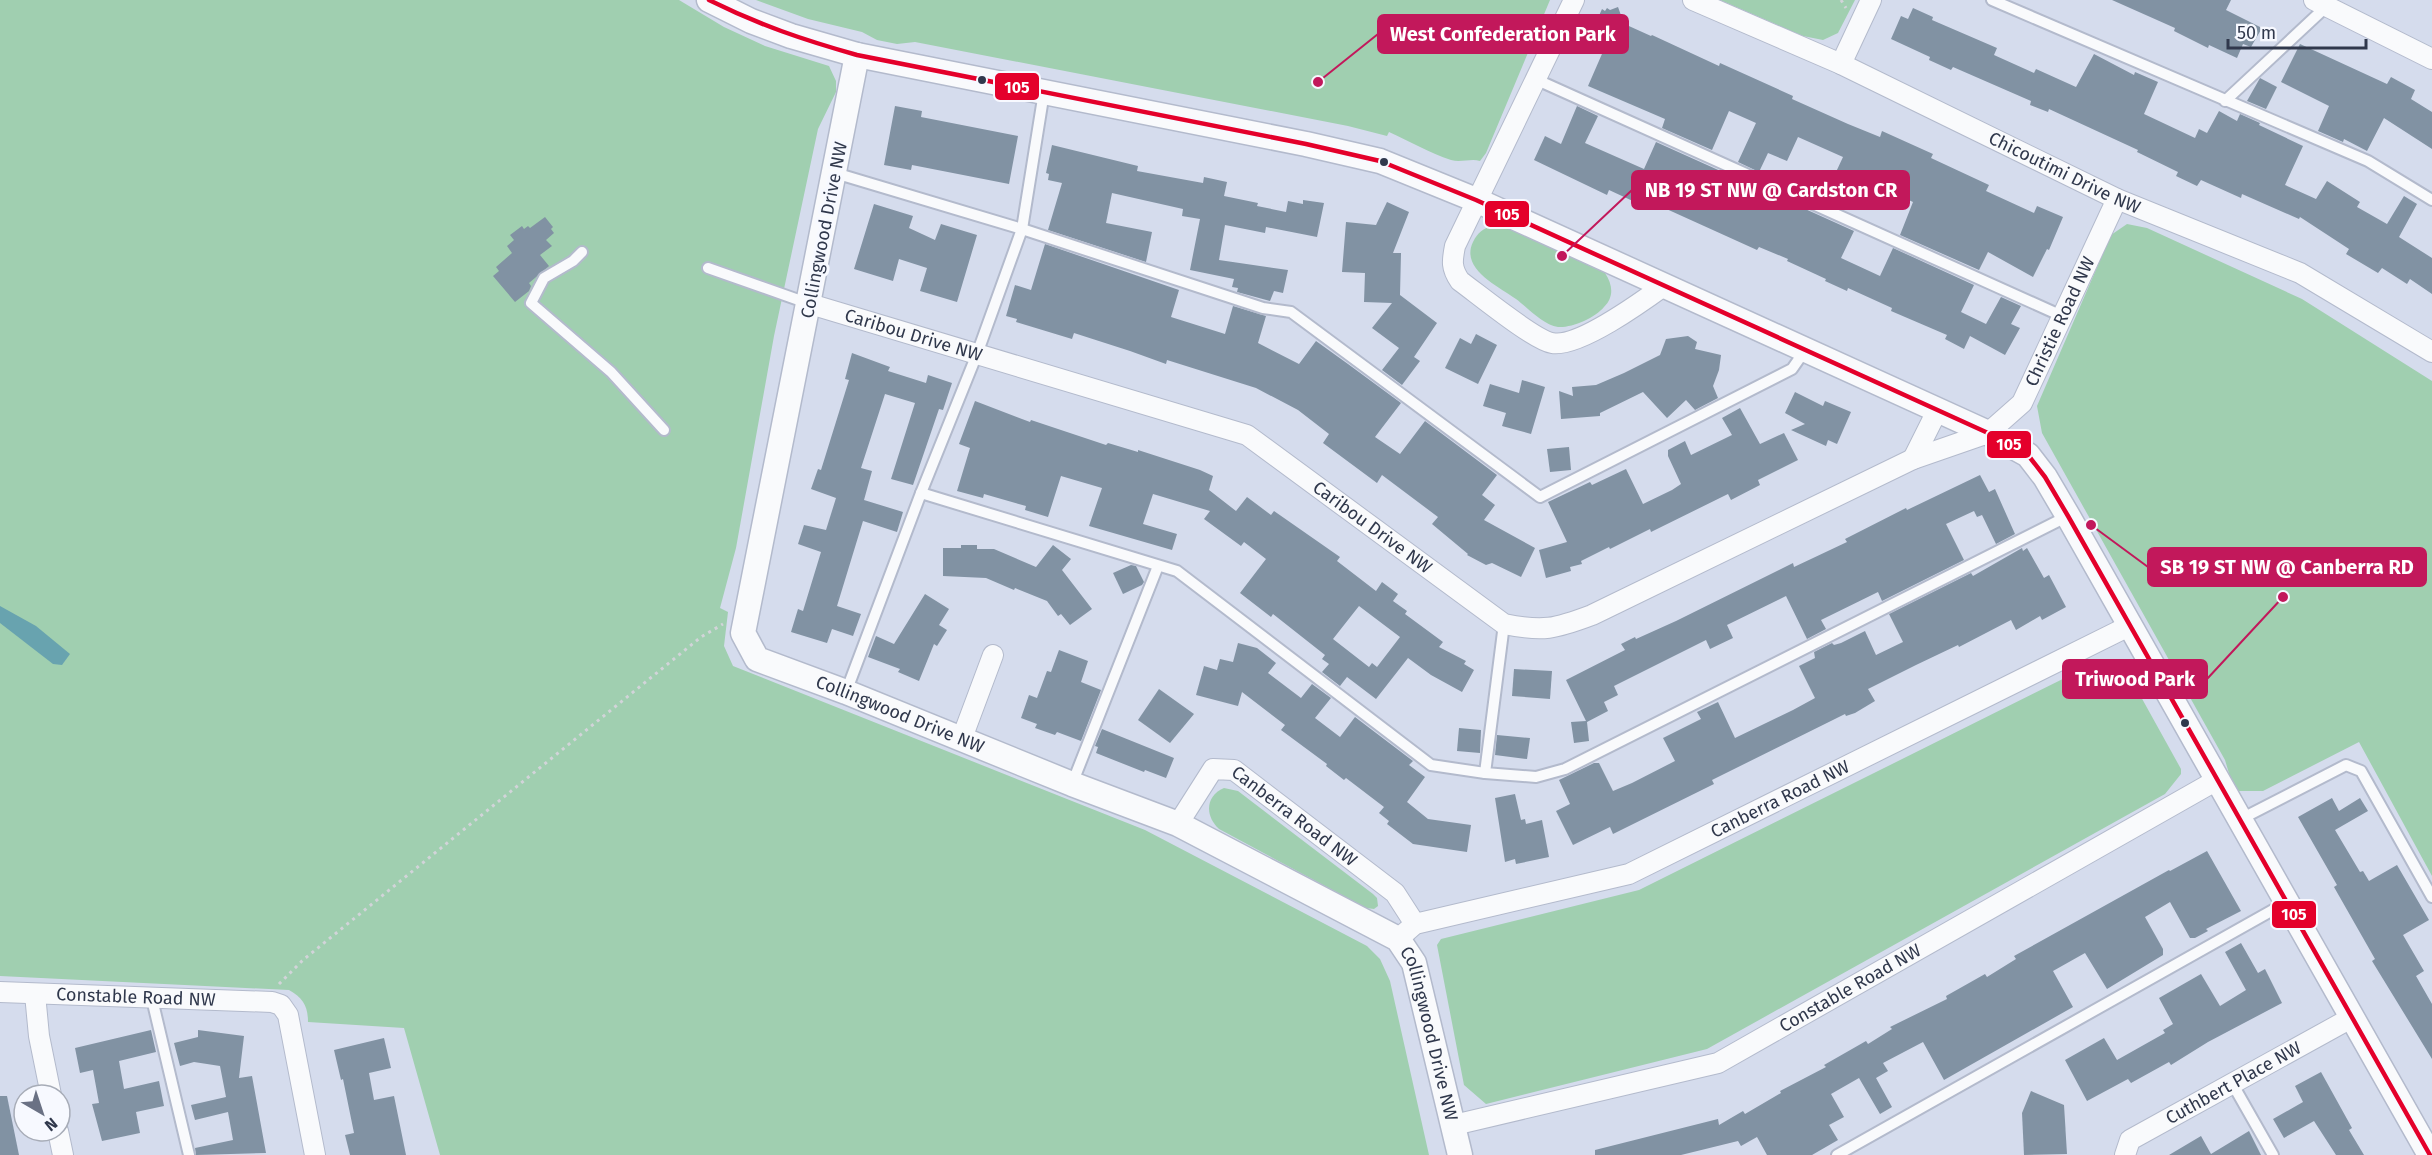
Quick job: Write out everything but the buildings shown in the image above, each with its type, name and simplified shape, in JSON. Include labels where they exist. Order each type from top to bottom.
[{"type":"street","points":[[709,0],[751,21],[790,36],[857,55],[1306,144],[1380,162],[1476,200],[1665,285],[1938,409],[2028,455],[2045,477],[2068,516],[2430,1155]]},
{"type":"street","points":[[1574,0],[1455,246],[1453,271],[1460,281],[1535,335],[1551,343],[1577,339],[1637,306],[1665,285]]},
{"type":"street","name":"Chicoutimi Drive NW","points":[[1693,0],[1840,64],[2117,199],[2300,273],[2432,352]]},
{"type":"street","points":[[1840,64],[1871,0]]},
{"type":"street","points":[[2325,2],[2432,59]]},
{"type":"street","name":"Collingwood Drive NW","points":[[857,55],[810,304],[743,633],[757,659],[1178,824],[1406,932],[1460,1155]]},
{"type":"street","name":"Christie Road NW","points":[[1988,433],[2022,402],[2117,199]]},
{"type":"street","name":"Caribou Drive NW","points":[[810,304],[1247,435],[1504,624],[1534,630],[1564,625],[1592,615],[1913,459],[1988,433]]},
{"type":"street","points":[[1913,459],[1938,409]]},
{"type":"street","name":"Canberra Road NW","points":[[1178,824],[1213,769],[1234,770],[1395,893],[1406,932],[1629,874],[2090,648],[2129,626]]},
{"type":"street","points":[[962,738],[993,655]]},
{"type":"street","name":"Constable Road NW","points":[[1454,1125],[1718,1063],[2217,780]]},
{"type":"street","name":"Constable Road NW","points":[[0,992],[272,1002]]},
{"type":"street","points":[[35,994],[39,1036],[49,1083]]},
{"type":"street","points":[[272,1002],[281,1005],[288,1015],[315,1155]]},
{"type":"street","name":"Cuthbert Place NW","points":[[2125,1155],[2130,1140],[2351,1017]]},
{"type":"lane","points":[[1992,0],[2368,161],[2432,200]]},
{"type":"lane","points":[[2225,101],[2325,2]]},
{"type":"lane","points":[[1535,79],[2062,316]]},
{"type":"lane","points":[[846,692],[1022,229],[1044,92]]},
{"type":"lane","points":[[835,173],[1022,229],[1263,308],[1291,312],[1540,497],[1792,369],[1806,349]]},
{"type":"lane","points":[[582,252],[573,261],[544,278],[531,303],[611,372],[664,430]]},
{"type":"lane","points":[[708,268],[810,304]]},
{"type":"lane","points":[[921,493],[1178,571],[1431,765],[1485,773],[1536,777],[1565,769],[2068,516]]},
{"type":"lane","points":[[1072,784],[1158,566]]},
{"type":"lane","points":[[1485,773],[1504,624]]},
{"type":"lane","points":[[2239,820],[2346,765],[2361,771],[2432,897]]},
{"type":"lane","points":[[1837,1155],[2287,902]]},
{"type":"lane","points":[[152,999],[189,1155]]},
{"type":"lane","points":[[2232,1083],[2273,1155]]},
{"type":"path","points":[[272,1002],[280,980],[303,960],[701,637]]},
{"type":"green space","points":[[0,0],[679,0],[724,27],[765,46],[829,66],[836,81],[836,92],[818,129],[774,336],[736,548],[720,608],[728,612],[724,646],[733,666],[1145,830],[1367,946],[1380,959],[1390,981],[1429,1155],[440,1155],[404,1028],[308,1022],[304,1003],[289,990],[0,976]]},
{"type":"green space","points":[[756,0],[1550,0],[1486,153],[1480,161],[1458,161],[1435,154],[1389,132],[1387,136],[1348,126],[915,42],[897,44],[877,40],[862,32],[808,19]]},
{"type":"green space","points":[[1720,0],[1855,0],[1838,33],[1823,40],[1803,36]]},
{"type":"green space","points":[[2127,224],[2147,228],[2302,299],[2432,381],[2432,876],[2359,742],[2263,791],[2238,791],[2231,780],[2225,760],[2042,433],[2037,406],[2111,235]]},
{"type":"green space","points":[[1493,225],[1513,230],[1605,273],[1610,282],[1610,299],[1600,311],[1570,326],[1552,326],[1541,320],[1483,276],[1476,268],[1470,252],[1473,242],[1481,231]]},
{"type":"green space","points":[[2116,663],[2125,668],[2181,769],[2181,774],[2165,794],[1707,1049],[1486,1104],[1464,1085],[1437,945],[1441,939],[1639,890],[2093,664]]},
{"type":"green space","points":[[1224,788],[1238,791],[1373,894],[1377,898],[1378,906],[1374,909],[1366,908],[1219,829],[1211,818],[1209,807],[1213,796]]},
{"type":"water","points":[[0,606],[36,626],[70,654],[62,665],[53,664],[0,623]]},
{"type":"transit line","name":"105","points":[[709,0],[782,31],[857,55],[1306,144],[1380,161],[1476,200],[1988,433],[2028,455],[2045,477],[2068,516],[2430,1155]]},
{"type":"place","name":"West Confederation Park","points":[[1318,82]]},
{"type":"place","name":"NB 19 ST NW @ Cardston CR","points":[[1562,256]]},
{"type":"place","name":"SB 19 ST NW @ Canberra RD","points":[[2091,525]]},
{"type":"place","name":"Triwood Park","points":[[2283,597]]}]
